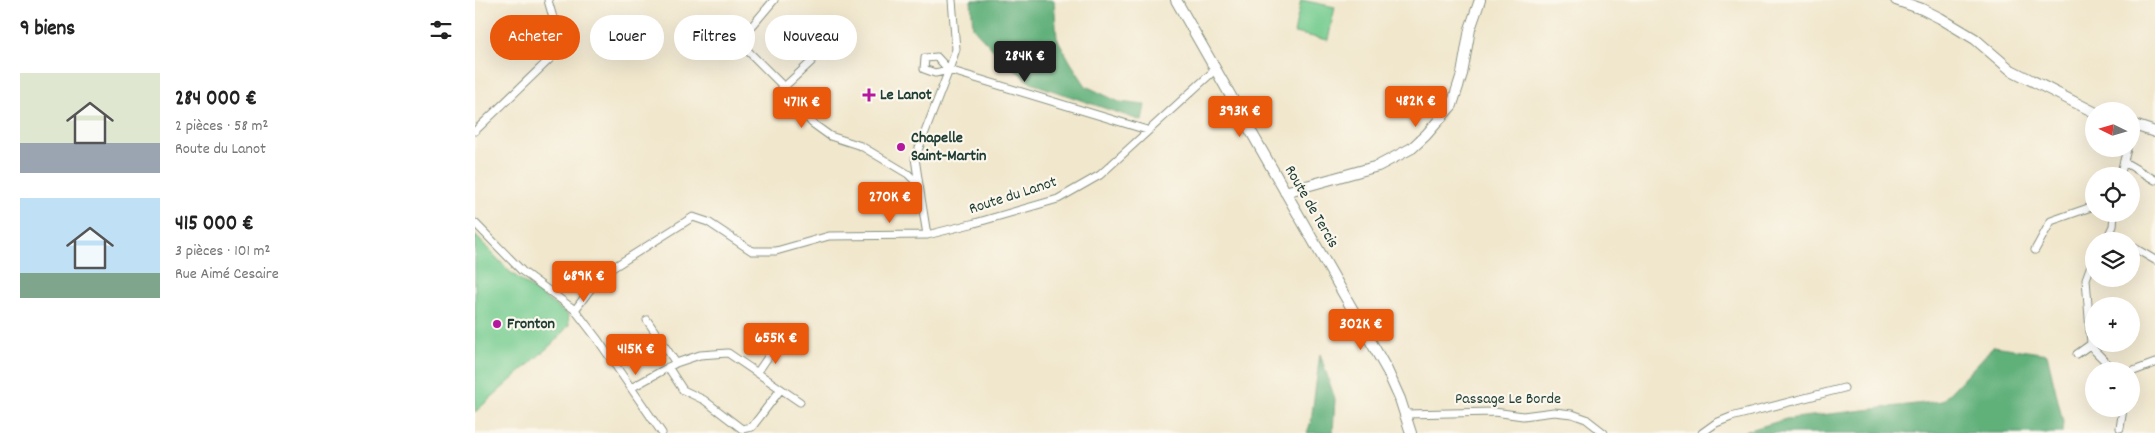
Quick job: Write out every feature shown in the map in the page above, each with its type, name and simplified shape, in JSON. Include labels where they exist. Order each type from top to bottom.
[{"type":"street","points":[[475,132],[553,56],[558,44],[553,11],[548,0]]},
{"type":"street","points":[[774,0],[747,32],[746,49],[783,88],[807,118],[830,136],[861,146],[908,174],[919,185]]},
{"type":"street","points":[[927,235],[915,158],[956,49],[952,0]]},
{"type":"street","name":"Route de Tercis","points":[[1176,0],[1383,364],[1406,414],[1411,433]]},
{"type":"street","points":[[1285,192],[1378,166],[1412,148],[1426,135],[1452,105],[1462,74],[1470,29],[1479,0]]},
{"type":"street","points":[[1896,0],[1915,6],[1940,18],[1975,39],[2011,70],[2085,107]]},
{"type":"street","points":[[783,88],[811,62]]},
{"type":"street","name":"Route du Lanot","points":[[575,310],[606,272],[693,217],[708,222],[752,251],[776,251],[829,236],[927,235],[1058,199],[1100,175],[1147,130],[1216,69]]},
{"type":"street","points":[[949,70],[1147,130]]},
{"type":"street","points":[[2140,129],[2155,132]]},
{"type":"street","points":[[2123,167],[2125,158]]},
{"type":"street","points":[[2124,162],[2155,180]]},
{"type":"street","points":[[2035,250],[2051,221],[2085,209]]},
{"type":"street","points":[[475,223],[522,271],[575,310],[661,433]]},
{"type":"street","points":[[2140,251],[2155,260]]},
{"type":"street","points":[[647,320],[676,363]]},
{"type":"street","points":[[757,373],[777,344]]},
{"type":"street","points":[[2077,354],[2085,348]]},
{"type":"street","points":[[2097,352],[2106,362]]},
{"type":"street","points":[[631,388],[676,363],[700,355],[728,353],[800,402]]},
{"type":"street","points":[[2140,369],[2155,363]]},
{"type":"street","points":[[669,367],[683,390],[704,400],[742,429],[752,427],[781,389]]},
{"type":"street","points":[[1702,433],[1717,423],[1731,417],[1844,388]]},
{"type":"street","name":"Passage Le Borde","points":[[1406,414],[1494,412],[1523,416],[1554,412],[1572,414],[1585,419],[1604,433]]},
{"type":"street","points":[[2119,428],[2121,417]]},
{"type":"green space","points":[[971,0],[1054,0],[1057,38],[1086,86],[1119,102],[1145,105],[1142,121],[1031,83],[999,56],[973,28]]},
{"type":"green space","points":[[1301,0],[1335,7],[1328,40],[1294,33]]},
{"type":"green space","points":[[475,235],[510,272],[568,315],[569,325],[553,343],[475,412]]},
{"type":"green space","points":[[1994,346],[2047,354],[2063,422],[2062,433],[1740,433],[1786,419],[1942,401]]},
{"type":"green space","points":[[1320,354],[1335,399],[1333,433],[1307,433],[1311,421]]},
{"type":"place","name":"Le Lanot","points":[[869,95]]},
{"type":"place","name":"Chapelle Saint-Martin","points":[[901,147]]},
{"type":"place","name":"Fronton","points":[[497,324]]}]
